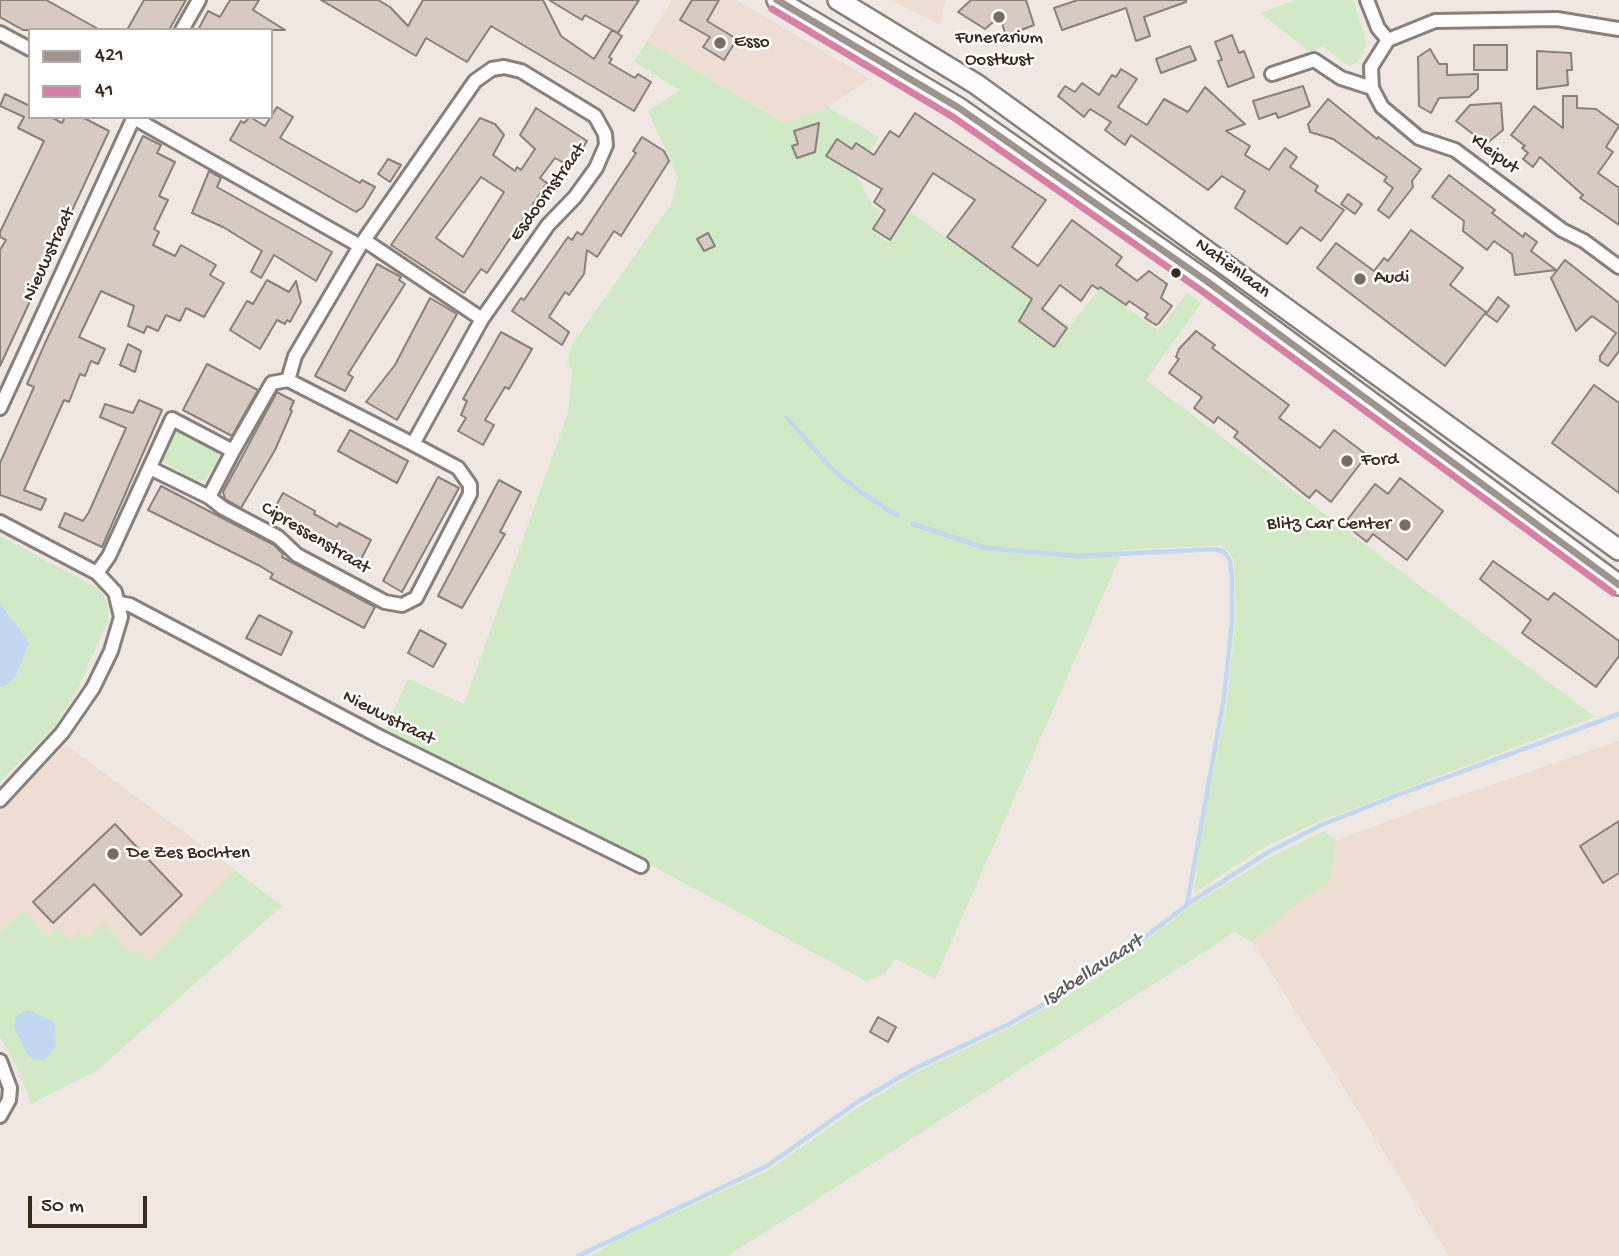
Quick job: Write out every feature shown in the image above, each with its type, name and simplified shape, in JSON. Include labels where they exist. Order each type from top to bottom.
[{"type":"main road","name":"Natiënlaan","points":[[777,0],[959,108],[1208,282],[1619,585]]},
{"type":"main road","name":"Natiënlaan","points":[[838,0],[976,84],[1619,550]]},
{"type":"street","points":[[184,28],[199,0]]},
{"type":"street","points":[[1367,0],[1378,28],[1388,40]]},
{"type":"street","points":[[1272,74],[1314,60],[1341,78],[1372,88],[1371,67],[1388,40],[1435,21],[1557,19],[1619,29]]},
{"type":"street","points":[[0,33],[28,48]]},
{"type":"street","name":"Esdoornstraat","points":[[288,380],[295,356],[362,243],[475,81],[485,72],[504,67],[521,71],[595,116],[605,134],[606,145],[596,168],[548,225],[482,319],[413,444]]},
{"type":"street","name":"Kleiput","points":[[1372,88],[1382,107],[1419,138],[1455,150],[1562,230],[1584,241],[1619,267]]},
{"type":"street","name":"Nieuwstraat","points":[[0,408],[134,119]]},
{"type":"street","points":[[136,119],[362,243],[482,319]]},
{"type":"street","points":[[209,497],[272,383],[288,380]]},
{"type":"street","name":"Cipressenstraat","points":[[150,468],[209,497],[223,508],[278,537],[297,555],[385,602],[402,605],[416,598],[470,494],[470,485],[458,468],[288,380]]},
{"type":"street","points":[[97,573],[109,556],[172,419],[233,452]]},
{"type":"street","points":[[0,522],[97,573],[115,592],[120,603],[119,628],[93,688],[62,733],[0,800]]},
{"type":"street","name":"Nieuwstraat","points":[[120,603],[131,605],[382,738],[640,866]]},
{"type":"street","points":[[0,1061],[10,1088],[9,1100],[0,1116]]},
{"type":"shaded area","points":[[672,0],[737,0],[870,79],[828,107],[785,123],[647,41]]},
{"type":"shaded area","points":[[889,0],[945,0],[941,25]]},
{"type":"shaded area","points":[[1619,741],[1619,1256],[1449,1256],[1252,942],[1302,900],[1330,882],[1336,841]]},
{"type":"shaded area","points":[[65,744],[235,870],[148,963],[48,937],[23,911],[0,932],[0,812]]},
{"type":"green space","points":[[1295,0],[1353,0],[1366,45],[1359,61],[1352,65],[1345,64],[1323,46],[1310,52],[1260,13]]},
{"type":"green space","points":[[647,41],[784,123],[828,107],[879,137],[856,174],[873,206],[881,211],[872,231],[889,243],[910,212],[1070,326],[1100,288],[1158,330],[1187,293],[1201,303],[1146,380],[1595,717],[1320,821],[1262,848],[1194,893],[1198,854],[1227,701],[1236,617],[1234,559],[1222,545],[1123,550],[935,979],[895,959],[885,974],[866,981],[649,864],[384,732],[408,679],[464,704],[568,413],[572,372],[567,361],[573,343],[671,204],[678,178],[648,111],[680,90],[634,62]]},
{"type":"green space","points":[[179,430],[212,446],[218,453],[219,459],[205,480],[196,481],[162,461],[170,436]]},
{"type":"green space","points":[[0,536],[99,589],[108,603],[109,618],[77,691],[55,726],[0,782]]},
{"type":"green space","points":[[1324,831],[1336,841],[1330,882],[1302,900],[1252,942],[1235,932],[728,1256],[591,1256],[613,1242],[769,1170],[862,1105],[917,1072],[1008,1029],[1096,979],[1192,905],[1267,859]]},
{"type":"green space","points":[[235,870],[282,906],[98,1070],[31,1104],[18,1069],[0,1037],[0,932],[23,910],[48,937],[57,928],[70,941],[79,933],[86,939],[103,923],[131,953],[135,951],[148,962]]},
{"type":"water","points":[[0,603],[29,643],[15,678],[4,687],[0,687]]},
{"type":"water","points":[[29,1010],[54,1022],[56,1046],[45,1060],[33,1059],[27,1054],[14,1026],[17,1015]]},
{"type":"building","points":[[0,0],[46,0],[96,28],[23,30],[0,17]]},
{"type":"building","points":[[144,0],[186,0],[170,28],[128,28]]},
{"type":"building","points":[[230,0],[259,0],[253,10],[285,30],[199,28],[208,11],[220,17]]},
{"type":"building","points":[[321,0],[378,0],[390,7],[408,26],[423,0],[543,0],[561,36],[594,59],[612,30],[622,36],[609,57],[612,59],[609,63],[635,78],[638,74],[651,82],[634,111],[491,26],[467,62],[426,38],[416,56]]},
{"type":"building","points":[[549,0],[639,0],[618,33],[585,15],[582,20]]},
{"type":"building","points":[[692,0],[719,0],[707,21],[737,39],[724,60],[703,47],[710,37],[680,20]]},
{"type":"building","name":"Funerarium Oostkust","points":[[971,0],[1026,0],[1034,25],[1006,36],[1000,16],[985,29],[958,12]]},
{"type":"building","points":[[1078,0],[1186,2],[1144,17],[1150,36],[1136,41],[1126,8],[1062,30],[1054,8]]},
{"type":"building","points":[[1232,35],[1239,53],[1244,51],[1254,77],[1228,87],[1218,61],[1222,60],[1215,42]]},
{"type":"building","points":[[1474,45],[1507,45],[1507,70],[1474,70]]},
{"type":"building","points":[[1190,46],[1196,60],[1161,73],[1156,59]]},
{"type":"building","points":[[1430,49],[1439,64],[1447,64],[1447,75],[1478,74],[1478,89],[1469,97],[1439,98],[1431,113],[1419,106],[1418,57]]},
{"type":"building","points":[[1537,51],[1571,53],[1572,70],[1567,70],[1568,85],[1537,89]]},
{"type":"building","points":[[1121,69],[1137,79],[1118,107],[1147,125],[1164,99],[1188,112],[1205,87],[1245,124],[1226,131],[1250,146],[1245,155],[1269,170],[1285,148],[1297,157],[1290,167],[1318,186],[1315,191],[1344,210],[1321,241],[1301,227],[1287,244],[1235,208],[1245,191],[1222,176],[1208,190],[1131,135],[1125,145],[1105,130],[1111,122],[1090,109],[1084,117],[1058,96],[1065,86],[1075,92],[1082,83],[1099,95],[1112,75],[1116,77]]},
{"type":"building","points":[[1303,86],[1310,106],[1278,118],[1276,113],[1259,119],[1253,101]]},
{"type":"building","points":[[5,94],[28,105],[28,119],[55,119],[62,123],[64,119],[86,119],[109,131],[0,366],[0,250],[6,240],[0,237],[0,232],[44,141],[18,128],[24,117],[0,106]]},
{"type":"building","points":[[1563,96],[1577,96],[1577,108],[1596,109],[1619,126],[1606,147],[1613,152],[1598,173],[1619,188],[1619,225],[1580,198],[1583,195],[1540,157],[1533,167],[1523,159],[1528,153],[1522,148],[1525,146],[1511,135],[1534,106],[1563,128]]},
{"type":"building","points":[[1328,99],[1377,139],[1378,137],[1421,169],[1412,181],[1413,187],[1389,218],[1378,210],[1393,188],[1384,181],[1387,177],[1333,139],[1310,132],[1308,124]]},
{"type":"building","points":[[1501,103],[1503,130],[1486,144],[1456,121],[1470,105]]},
{"type":"building","points":[[277,107],[293,117],[280,138],[360,183],[362,180],[375,187],[363,207],[356,212],[230,140],[241,121],[244,123],[248,119],[253,119],[265,126],[269,119],[273,119]]},
{"type":"building","points":[[536,108],[587,141],[571,167],[555,158],[540,178],[547,183],[487,273],[481,269],[464,293],[391,245],[480,118],[495,124],[504,135],[493,155],[515,171],[517,167],[521,170],[535,149],[520,135]],"holes":[[[481,177],[504,192],[463,257],[436,238]]]},
{"type":"building","points":[[915,113],[1046,200],[1012,247],[1038,266],[1072,220],[1122,257],[1116,265],[1137,281],[1149,271],[1167,284],[1161,298],[1172,306],[1159,323],[1156,325],[1145,318],[1148,314],[1129,301],[1126,305],[1100,287],[1098,289],[1092,285],[1081,301],[1060,285],[1042,309],[1067,328],[1054,347],[1019,321],[1032,299],[947,237],[975,200],[933,173],[890,240],[873,229],[885,210],[874,202],[882,189],[826,156],[837,139],[852,149],[856,143],[874,155],[890,131],[899,137]]},
{"type":"building","points":[[819,123],[815,152],[797,158],[792,146],[798,144],[794,131]]},
{"type":"building","points":[[143,136],[161,145],[157,153],[175,162],[159,196],[168,200],[154,229],[159,232],[153,245],[175,256],[181,245],[216,265],[210,275],[224,283],[204,317],[186,308],[180,321],[166,315],[158,331],[147,326],[144,333],[128,326],[134,306],[101,291],[79,337],[105,349],[98,364],[91,361],[85,376],[80,374],[69,402],[64,400],[24,490],[46,499],[41,510],[0,495],[0,463],[34,387],[27,384]]},
{"type":"building","points":[[642,137],[664,151],[669,161],[621,236],[614,231],[597,257],[587,250],[584,274],[569,295],[565,292],[549,317],[569,332],[562,345],[512,311],[521,298],[524,300],[568,237],[572,240],[577,232],[582,235],[636,153],[633,151]]},
{"type":"building","points":[[388,159],[401,165],[390,182],[378,174]]},
{"type":"building","points":[[209,171],[221,178],[217,187],[332,252],[316,281],[274,255],[261,278],[251,272],[262,251],[223,227],[192,213]]},
{"type":"building","points":[[1449,175],[1495,210],[1492,213],[1523,237],[1525,233],[1537,242],[1531,251],[1556,270],[1515,275],[1512,254],[1494,241],[1487,250],[1463,231],[1464,221],[1432,197]]},
{"type":"building","points":[[1348,194],[1362,204],[1355,214],[1341,204]]},
{"type":"building","points":[[1411,230],[1463,268],[1450,285],[1486,312],[1445,366],[1317,268],[1336,243],[1374,271],[1384,258],[1388,261]]},
{"type":"building","points":[[708,233],[715,246],[704,251],[697,239]]},
{"type":"building","points":[[1565,260],[1619,303],[1619,351],[1608,366],[1600,361],[1600,356],[1616,333],[1592,316],[1576,331],[1551,278]]},
{"type":"building","points":[[377,264],[401,277],[399,280],[405,284],[348,374],[353,377],[345,391],[315,376]]},
{"type":"building","points":[[267,280],[289,292],[296,281],[301,302],[290,322],[287,320],[285,324],[277,320],[260,349],[230,330],[247,301],[253,304]]},
{"type":"building","points":[[1498,297],[1509,306],[1497,322],[1486,314]]},
{"type":"building","points":[[430,298],[457,314],[397,420],[366,402],[395,365]]},
{"type":"building","points":[[1196,331],[1215,345],[1212,348],[1289,405],[1279,418],[1320,448],[1334,430],[1367,455],[1331,502],[1316,490],[1309,498],[1234,437],[1238,432],[1218,417],[1214,423],[1194,408],[1202,397],[1169,373],[1179,359],[1176,357],[1179,349]]},
{"type":"building","points":[[501,332],[532,349],[509,389],[505,387],[485,420],[494,425],[483,445],[458,431],[466,418],[461,415],[467,401],[463,399]]},
{"type":"building","points":[[128,344],[141,351],[135,372],[120,365]]},
{"type":"building","points":[[207,364],[258,390],[232,436],[183,410]]},
{"type":"building","points":[[1594,385],[1619,403],[1619,493],[1552,443]]},
{"type":"building","points":[[277,392],[294,401],[290,410],[292,411],[275,450],[241,508],[225,499],[223,492]]},
{"type":"building","points":[[139,400],[162,410],[102,547],[59,527],[65,513],[83,521],[126,428],[100,417],[105,404],[133,413]]},
{"type":"building","points":[[350,430],[408,461],[397,483],[338,451]]},
{"type":"building","points":[[438,477],[459,488],[402,592],[383,581]]},
{"type":"building","points":[[1400,478],[1443,511],[1407,560],[1373,534],[1367,542],[1344,524],[1375,484],[1388,494]]},
{"type":"building","points":[[499,480],[521,492],[500,532],[505,534],[462,608],[438,596]]},
{"type":"building","points":[[161,486],[274,545],[283,554],[282,557],[375,607],[364,628],[270,578],[273,574],[260,566],[148,510]]},
{"type":"building","points":[[283,493],[337,527],[339,523],[371,540],[360,561],[317,535],[271,515]]},
{"type":"building","points":[[1493,561],[1548,600],[1554,593],[1619,641],[1619,656],[1596,687],[1522,633],[1531,620],[1480,579]]},
{"type":"building","points":[[259,615],[292,632],[281,655],[246,638]]},
{"type":"building","points":[[420,630],[446,644],[433,667],[408,653]]},
{"type":"building","points":[[1619,821],[1619,873],[1603,883],[1580,846]]},
{"type":"building","name":"De Zes Bochten","points":[[115,824],[182,895],[141,935],[94,884],[53,923],[33,902]]},
{"type":"building","points":[[878,1017],[896,1027],[888,1042],[870,1032]]},
{"type":"waterway","points":[[787,418],[831,468],[859,491],[898,516]]},
{"type":"waterway","points":[[913,524],[985,548],[1078,556],[1215,549],[1224,552],[1230,560],[1232,622],[1224,698],[1187,905]]},
{"type":"waterway","name":"Isabellavaart","points":[[578,1256],[767,1166],[859,1101],[916,1068],[1007,1025],[1094,976],[1191,902],[1265,854],[1321,825],[1619,714]]},
{"type":"transit line","name":"421","points":[[777,0],[959,108],[1208,282],[1619,585]]},
{"type":"transit line","name":"41","points":[[772,9],[953,117],[1202,291],[1613,593]]},
{"type":"place","name":"Funerarium Oostkust","points":[[999,17]]},
{"type":"place","name":"Esso","points":[[720,43]]},
{"type":"place","name":"Audi","points":[[1360,279]]},
{"type":"place","name":"Ford","points":[[1347,461]]},
{"type":"place","name":"Blitz Car Center","points":[[1405,525]]},
{"type":"place","name":"De Zes Bochten","points":[[113,854]]}]
